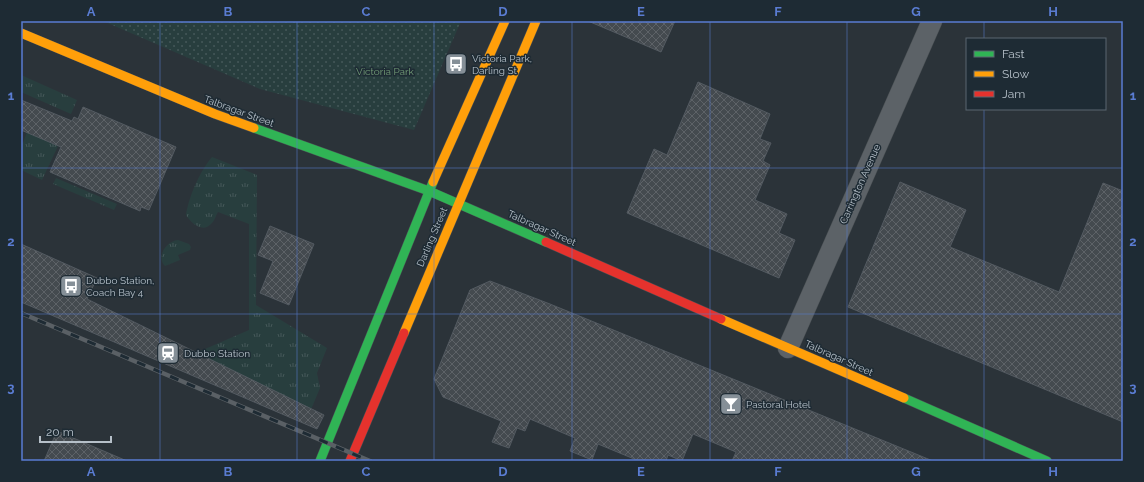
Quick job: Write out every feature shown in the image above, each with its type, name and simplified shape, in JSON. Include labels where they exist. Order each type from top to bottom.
[{"type":"street","name":"Darling Street","points":[[320,461],[429,191],[505,21]]},
{"type":"street","name":"Darling Street","points":[[350,461],[536,21]]},
{"type":"street","name":"Carrington Avenue","points":[[788,348],[932,21]]},
{"type":"street","name":"Talbragar Street","points":[[21,33],[214,114],[429,191],[1047,461]]},
{"type":"green space","name":"Victoria Park","points":[[103,21],[461,21],[414,130],[260,89]]},
{"type":"green space","points":[[21,75],[77,100],[71,114],[21,92]]},
{"type":"green space","points":[[27,132],[58,146],[42,180],[21,170],[21,142],[23,143]]},
{"type":"green space","points":[[212,157],[257,175],[256,305],[327,348],[317,373],[320,388],[310,412],[196,356],[198,352],[249,330],[249,224],[218,212],[212,223],[205,228],[194,224],[186,215],[196,184],[203,169]]},
{"type":"green space","points":[[56,178],[117,204],[114,210],[53,184]]},
{"type":"green space","points":[[178,240],[189,244],[191,247],[190,250],[178,255],[180,260],[165,266],[162,262],[162,254],[166,246]]},
{"type":"building","points":[[588,21],[675,21],[661,52]]},
{"type":"building","points":[[698,82],[770,114],[760,139],[771,143],[763,161],[770,165],[755,200],[787,214],[779,233],[795,240],[779,278],[627,213],[654,149],[667,155]]},
{"type":"building","points":[[21,100],[72,121],[74,117],[78,119],[83,107],[176,147],[149,210],[141,207],[140,211],[50,172],[61,147],[21,130]]},
{"type":"building","points":[[900,182],[966,210],[950,247],[1059,292],[1103,183],[1123,191],[1123,422],[848,307]]},
{"type":"building","points":[[270,226],[314,244],[289,305],[260,293],[273,261],[258,255]]},
{"type":"building","name":"Dubbo Station","points":[[21,244],[97,278],[87,299],[324,415],[317,429],[21,302]]},
{"type":"building","points":[[490,281],[550,304],[933,461],[732,461],[736,452],[693,434],[682,461],[668,455],[666,461],[639,461],[598,444],[592,460],[570,451],[575,438],[530,419],[525,431],[517,428],[509,448],[492,442],[501,421],[443,397],[434,379],[470,290]]},
{"type":"building","points":[[57,431],[127,461],[44,461]]},
{"type":"railway","points":[[21,313],[370,461]]},
{"type":"traffic: fast","points":[[254,128],[429,191],[546,242]]},
{"type":"traffic: fast","points":[[320,461],[433,182]]},
{"type":"traffic: fast","points":[[904,398],[1047,461]]},
{"type":"traffic: slow","points":[[433,182],[505,21]]},
{"type":"traffic: slow","points":[[404,333],[536,21]]},
{"type":"traffic: slow","points":[[21,33],[215,114],[254,128]]},
{"type":"traffic: slow","points":[[721,319],[904,398]]},
{"type":"traffic: jam","points":[[546,242],[721,319]]},
{"type":"traffic: jam","points":[[350,461],[404,333]]},
{"type":"place","name":"Victoria Park, Darling St","points":[[456,64]]},
{"type":"place","name":"Dubbo Station, Coach Bay 4","points":[[71,286]]},
{"type":"place","name":"Dubbo Station","points":[[168,353]]},
{"type":"place","name":"Pastoral Hotel","points":[[731,404]]}]
